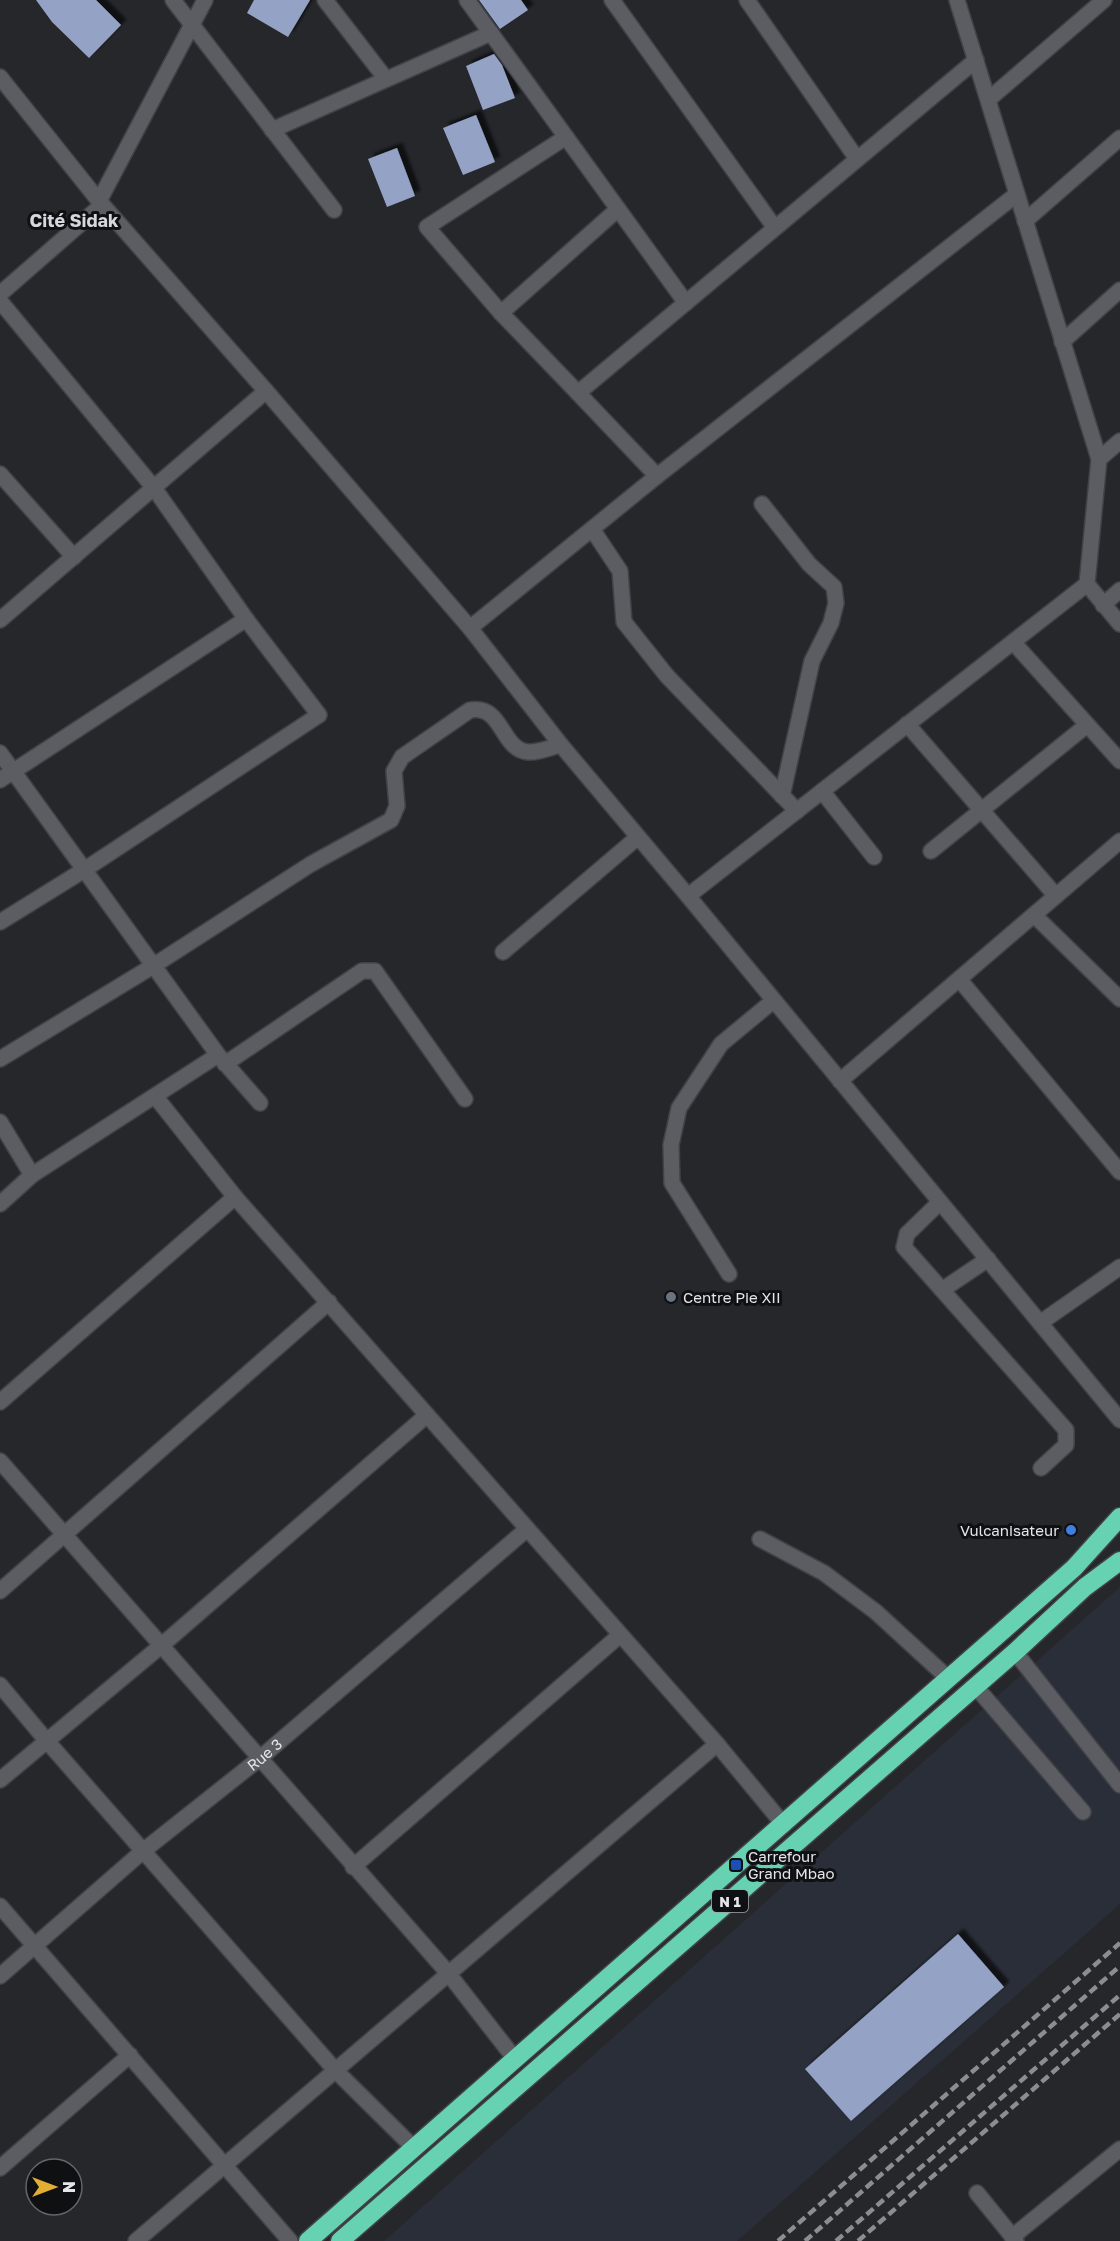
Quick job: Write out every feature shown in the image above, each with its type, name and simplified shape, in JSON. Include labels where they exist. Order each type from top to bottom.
[{"type":"highway","name":"N 1","points":[[308,2241],[1074,1568],[1120,1517]]},
{"type":"highway","name":"N 1","points":[[340,2241],[976,1687],[1085,1587],[1120,1561]]},
{"type":"street","points":[[173,0],[334,210]]},
{"type":"street","points":[[0,294],[100,203],[205,0]]},
{"type":"street","points":[[325,0],[386,79]]},
{"type":"street","points":[[467,0],[686,303]]},
{"type":"street","points":[[612,0],[775,228]]},
{"type":"street","points":[[957,0],[1099,459],[1087,584],[1120,624]]},
{"type":"street","points":[[989,99],[1104,0]]},
{"type":"street","points":[[749,1],[857,159]]},
{"type":"street","points":[[272,130],[491,33]]},
{"type":"street","points":[[578,393],[976,60]]},
{"type":"street","points":[[0,77],[100,203],[470,628],[561,745],[1120,1420]]},
{"type":"street","points":[[566,137],[427,226],[501,313],[657,476]]},
{"type":"street","points":[[1025,221],[1120,138]]},
{"type":"street","points":[[470,628],[657,476],[1017,194]]},
{"type":"street","points":[[501,313],[618,209]]},
{"type":"street","points":[[1062,342],[1120,290]]},
{"type":"street","points":[[0,301],[154,488],[246,619],[319,715],[84,870],[0,922]]},
{"type":"street","points":[[0,620],[266,391]]},
{"type":"street","points":[[1099,459],[1120,441]]},
{"type":"street","points":[[0,474],[74,556]]},
{"type":"street","points":[[762,504],[809,564],[834,587],[836,603],[831,623],[812,661],[782,796]]},
{"type":"street","points":[[592,529],[620,571],[624,622],[667,676],[797,811]]},
{"type":"street","points":[[688,896],[1087,584]]},
{"type":"street","points":[[1102,605],[1120,590]]},
{"type":"street","points":[[0,780],[246,619]]},
{"type":"street","points":[[1013,642],[1120,761]]},
{"type":"street","points":[[0,1059],[153,966],[311,864],[391,820],[397,806],[394,771],[402,757],[470,710],[479,709],[490,714],[516,748],[528,752],[561,745]]},
{"type":"street","points":[[907,724],[1056,896]]},
{"type":"street","points":[[931,850],[1087,725]]},
{"type":"street","points":[[0,753],[221,1060],[260,1103]]},
{"type":"street","points":[[822,791],[874,857]]},
{"type":"street","points":[[503,952],[638,837]]},
{"type":"street","points":[[840,1082],[1120,841]]},
{"type":"street","points":[[1034,915],[1120,999]]},
{"type":"street","points":[[0,1204],[32,1175],[155,1096],[221,1060],[362,971],[375,971],[465,1099]]},
{"type":"street","points":[[959,979],[1120,1172]]},
{"type":"street","points":[[729,1274],[672,1184],[671,1145],[679,1108],[721,1044],[773,1001]]},
{"type":"street","points":[[155,1096],[235,1197],[717,1744],[784,1825]]},
{"type":"street","points":[[0,1122],[32,1175]]},
{"type":"street","points":[[0,1402],[235,1197]]},
{"type":"street","points":[[940,1202],[907,1234],[904,1247],[1066,1430],[1066,1445],[1041,1468]]},
{"type":"street","points":[[942,1290],[988,1259]]},
{"type":"street","points":[[1040,1323],[1120,1267]]},
{"type":"street","points":[[0,1591],[329,1302]]},
{"type":"street","points":[[0,1780],[162,1645],[427,1415]]},
{"type":"street","points":[[0,1461],[448,1973],[515,2059]]},
{"type":"street","name":"Rue 3","points":[[0,1977],[144,1851],[260,1758],[527,1529]]},
{"type":"street","points":[[760,1539],[824,1573],[876,1612],[949,1679]]},
{"type":"street","points":[[353,1867],[620,1635]]},
{"type":"street","points":[[1015,1652],[1120,1785]]},
{"type":"street","points":[[0,1684],[46,1740],[335,2070],[414,2148]]},
{"type":"street","points":[[976,1687],[1083,1812]]},
{"type":"street","points":[[136,2241],[717,1744]]},
{"type":"street","points":[[0,1906],[290,2241]]},
{"type":"street","points":[[0,2168],[130,2055]]},
{"type":"street","points":[[977,2193],[1014,2239],[1120,2149]]},
{"type":"shaded area","points":[[1120,1587],[1120,1904],[737,2241],[384,2241]]},
{"type":"building","points":[[36,0],[96,0],[121,25],[89,58],[52,22]]},
{"type":"building","points":[[254,0],[310,0],[288,37],[247,13]]},
{"type":"building","points":[[479,0],[521,0],[528,10],[500,29]]},
{"type":"building","points":[[494,54],[502,65],[515,98],[483,110],[466,66]]},
{"type":"building","points":[[476,115],[495,162],[463,175],[443,128]]},
{"type":"building","points":[[397,148],[415,196],[387,207],[368,159]]},
{"type":"building","points":[[958,1934],[1004,1987],[851,2121],[805,2069]]},
{"type":"railway","points":[[778,2241],[1120,1943]]},
{"type":"railway","points":[[805,2241],[1120,1966]]},
{"type":"railway","points":[[836,2241],[1120,1995]]},
{"type":"railway","points":[[858,2241],[1120,2014]]},
{"type":"place","name":"Centre Pie XII","points":[[671,1297]]},
{"type":"place","name":"Vulcanisateur","points":[[1071,1530]]},
{"type":"place","name":"Carrefour Grand Mbao","points":[[736,1865]]},
{"type":"district","name":"Cité Sidak","points":[[74,220]]}]
